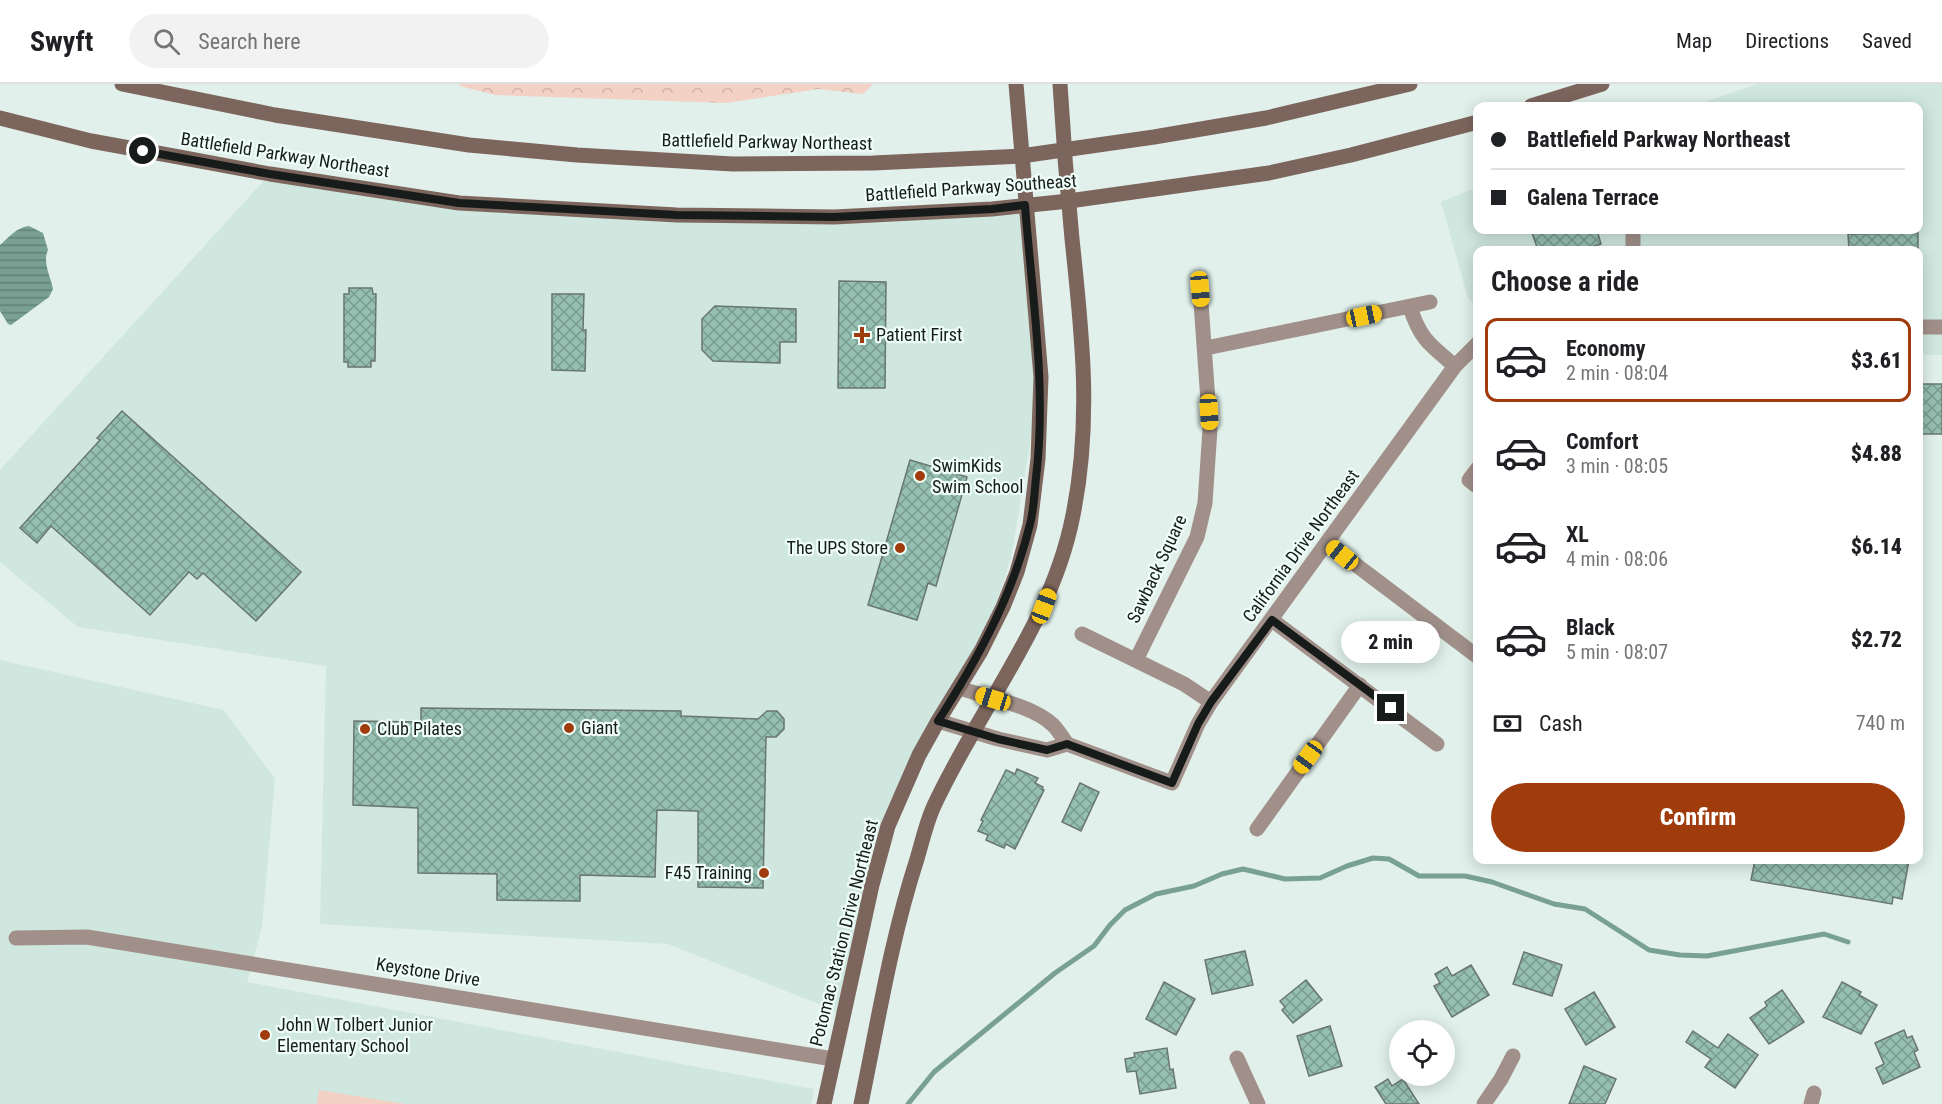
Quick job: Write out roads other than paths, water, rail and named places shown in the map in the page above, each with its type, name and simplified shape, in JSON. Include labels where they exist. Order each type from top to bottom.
[{"type":"main road","name":"Battlefield Parkway Northeast","points":[[122,84],[317,121],[469,145],[577,155],[733,164],[873,163],[1021,156],[1266,118],[1410,84]]},
{"type":"main road","name":"Potomac Station Drive Northeast","points":[[824,1104],[872,885],[888,826],[938,721],[981,651],[1017,572],[1030,525],[1038,459],[1041,377],[1016,84]]},
{"type":"main road","points":[[861,1104],[903,902],[932,811],[1044,606],[1064,554],[1080,480],[1084,439],[1085,376],[1060,84]]},
{"type":"main road","points":[[1544,102],[1602,84]]},
{"type":"main road","name":"Battlefield Parkway Northeast","points":[[0,118],[91,141],[270,174],[459,203]]},
{"type":"main road","name":"Battlefield Parkway Southeast","points":[[459,203],[677,215],[834,217],[992,209],[1069,201],[1269,173],[1426,137],[1473,123]]},
{"type":"street","name":"Sawback Square","points":[[1136,660],[1197,537],[1203,520],[1210,429],[1200,289]]},
{"type":"street","points":[[1206,348],[1430,302]]},
{"type":"street","points":[[1410,307],[1418,330],[1429,345],[1455,366]]},
{"type":"street","points":[[1923,327],[1942,327]]},
{"type":"street","name":"California Drive Northeast","points":[[1067,744],[1172,783],[1198,724],[1211,702],[1455,366],[1473,348]]},
{"type":"street","points":[[1327,543],[1473,653]]},
{"type":"street","points":[[1272,620],[1437,744]]},
{"type":"street","points":[[1082,634],[1184,684],[1211,702]]},
{"type":"street","points":[[1257,829],[1360,685]]},
{"type":"street","points":[[938,721],[1047,750],[1067,744],[1053,724],[1036,714],[959,688]]},
{"type":"street","name":"Keystone Drive","points":[[16,938],[87,937],[834,1059]]},
{"type":"street","points":[[1484,1104],[1513,1056]]},
{"type":"street","points":[[1237,1058],[1258,1104]]},
{"type":"waterway","points":[[908,1104],[934,1072],[1055,973],[1094,946],[1125,910],[1156,894],[1194,886],[1222,874],[1243,869],[1285,879],[1320,878],[1373,858],[1389,859],[1419,876],[1465,876],[1492,882],[1554,904],[1585,909],[1649,950],[1680,955],[1707,956],[1824,934],[1848,942]]},
{"type":"place","name":"Patient First","points":[[862,335]]},
{"type":"place","name":"SwimKids Swim School","points":[[920,476]]},
{"type":"place","name":"The UPS Store","points":[[900,548]]},
{"type":"place","name":"Giant","points":[[569,728]]},
{"type":"place","name":"Club Pilates","points":[[365,729]]},
{"type":"place","name":"F45 Training","points":[[764,873]]},
{"type":"place","name":"John W Tolbert Junior Elementary School","points":[[265,1035]]}]
